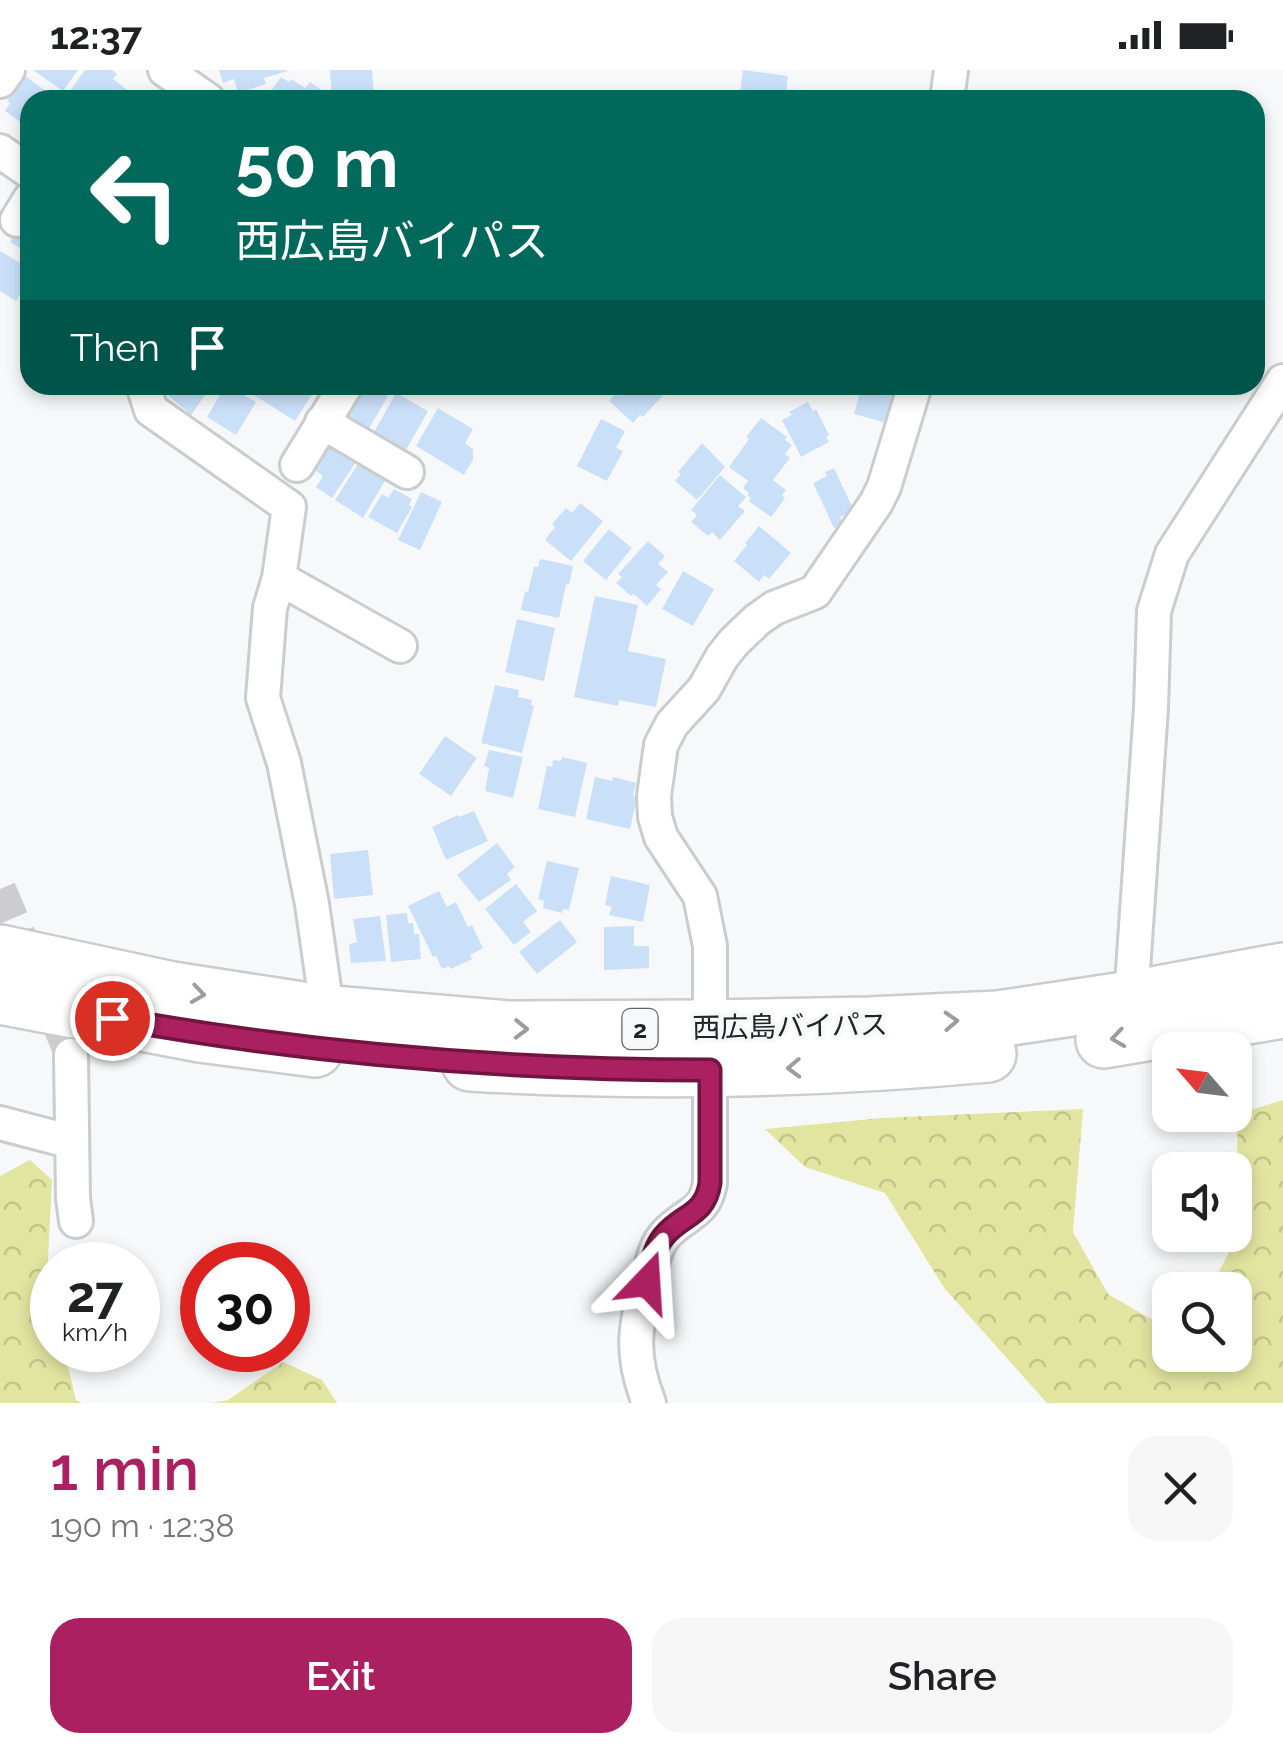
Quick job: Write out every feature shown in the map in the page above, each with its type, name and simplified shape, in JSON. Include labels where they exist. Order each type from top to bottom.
[{"type":"highway","name":"西広島バイパス","points":[[0,953],[172,990],[322,1012],[710,1049],[843,1066],[1004,1053],[1283,1010]]},
{"type":"highway","name":"西広島バイパス","points":[[0,996],[200,1034],[378,1056],[556,1068],[869,1025],[998,1019],[1283,971]]},
{"type":"street","points":[[0,81],[8,70]]},
{"type":"street","points":[[165,70],[194,90]]},
{"type":"street","points":[[1132,999],[1154,611],[1172,554],[1283,381]]},
{"type":"street","points":[[146,395],[151,410],[290,506],[279,578],[270,608],[263,698],[284,764],[312,904],[324,988],[322,1012]]},
{"type":"street","points":[[297,465],[340,395]]},
{"type":"street","points":[[649,1403],[638,1370],[636,1330],[659,1243],[703,1205],[710,1183],[711,955],[698,890],[661,838],[655,817],[660,745],[734,642],[765,613],[815,592],[884,487],[912,395]]},
{"type":"street","points":[[322,422],[407,472]]},
{"type":"street","points":[[279,578],[400,646]]},
{"type":"street","points":[[71,1056],[76,1222]]},
{"type":"street","points":[[0,1123],[72,1142]]},
{"type":"green space","points":[[1283,1100],[1283,1403],[1047,1403],[945,1289],[885,1193],[805,1167],[765,1129],[882,1118],[1083,1109],[1073,1232],[1108,1294],[1152,1320],[1152,1372],[1252,1372],[1252,1272],[1219,1272],[1229,1252],[1252,1252],[1252,1152],[1237,1152],[1238,1132],[1252,1132],[1252,1110]]},
{"type":"green space","points":[[30,1160],[52,1180],[49,1242],[30,1242],[30,1372],[69,1372],[76,1400],[82,1403],[0,1403],[0,1176]]},
{"type":"green space","points":[[269,1372],[305,1372],[322,1380],[337,1403],[212,1403],[228,1400]]},
{"type":"building","points":[[33,70],[78,70],[62,90]]},
{"type":"building","points":[[85,70],[112,70],[117,74],[113,79],[126,89],[125,90],[71,90]]},
{"type":"building","points":[[219,70],[288,71],[264,78],[266,84],[247,90],[237,90],[234,79],[223,83]]},
{"type":"building","points":[[330,70],[372,70],[374,90],[331,90]]},
{"type":"building","points":[[743,70],[788,76],[786,90],[740,90]]},
{"type":"building","points":[[24,75],[45,90],[20,90],[20,122],[5,111],[10,103],[7,101]]},
{"type":"building","points":[[281,77],[305,88],[310,82],[321,90],[271,90]]},
{"type":"building","points":[[20,226],[20,248],[10,242]]},
{"type":"building","points":[[0,251],[20,263],[20,294],[16,301],[0,291]]},
{"type":"building","points":[[168,395],[205,395],[191,415]]},
{"type":"building","points":[[220,395],[244,395],[256,402],[236,435],[207,417]]},
{"type":"building","points":[[254,395],[311,395],[295,421]]},
{"type":"building","points":[[347,395],[388,396],[368,430],[337,410]]},
{"type":"building","points":[[395,395],[428,411],[406,450],[374,432]]},
{"type":"building","points":[[615,395],[663,395],[633,423],[609,401]]},
{"type":"building","points":[[859,395],[894,395],[886,423],[854,414]]},
{"type":"building","points":[[808,402],[813,411],[816,409],[829,442],[801,457],[782,420]]},
{"type":"building","points":[[438,408],[473,429],[465,443],[473,449],[473,460],[464,475],[416,446]]},
{"type":"building","points":[[761,418],[792,445],[785,454],[790,458],[773,480],[786,490],[782,495],[785,498],[771,517],[749,501],[749,493],[743,488],[748,481],[729,467]]},
{"type":"building","points":[[601,419],[625,431],[616,448],[623,451],[607,481],[577,466]]},
{"type":"building","points":[[330,441],[358,459],[332,498],[316,487],[323,476],[312,468]]},
{"type":"building","points":[[702,443],[725,467],[697,500],[675,481]]},
{"type":"building","points":[[359,462],[386,479],[363,518],[335,500]]},
{"type":"building","points":[[834,468],[854,511],[840,517],[843,524],[834,528],[813,483]]},
{"type":"building","points":[[720,475],[746,497],[738,506],[745,511],[720,540],[691,522],[697,515],[691,510]]},
{"type":"building","points":[[394,489],[412,499],[412,507],[397,533],[368,517],[382,494],[388,498]]},
{"type":"building","points":[[421,492],[442,502],[420,550],[398,540]]},
{"type":"building","points":[[580,503],[603,521],[571,561],[545,540],[566,508],[572,513]]},
{"type":"building","points":[[759,526],[791,553],[769,579],[764,575],[759,582],[734,561]]},
{"type":"building","points":[[609,529],[632,548],[606,580],[583,561]]},
{"type":"building","points":[[648,541],[665,556],[658,564],[668,572],[656,585],[661,589],[647,606],[616,583],[622,577],[618,574]]},
{"type":"building","points":[[540,559],[573,566],[559,618],[521,610]]},
{"type":"building","points":[[683,571],[714,589],[693,626],[662,609]]},
{"type":"building","points":[[595,596],[638,605],[628,651],[666,659],[656,707],[619,700],[618,706],[574,697]]},
{"type":"building","points":[[517,619],[555,628],[544,681],[505,672]]},
{"type":"building","points":[[495,685],[519,690],[518,697],[532,700],[534,706],[522,753],[481,743]]},
{"type":"building","points":[[445,736],[477,758],[451,796],[419,774]]},
{"type":"building","points":[[489,750],[523,757],[513,798],[485,791],[489,768],[484,766]]},
{"type":"building","points":[[562,757],[587,763],[575,817],[538,809],[547,766],[552,767],[553,760],[561,761]]},
{"type":"building","points":[[595,777],[636,783],[630,829],[586,819]]},
{"type":"building","points":[[474,811],[488,841],[446,860],[432,827]]},
{"type":"building","points":[[497,843],[515,867],[507,874],[511,880],[479,902],[457,875]]},
{"type":"building","points":[[368,850],[373,895],[334,899],[330,854]]},
{"type":"building","points":[[547,861],[579,868],[569,910],[563,909],[562,913],[543,908],[544,901],[538,899]]},
{"type":"building","points":[[611,876],[650,885],[643,922],[609,915],[612,907],[605,905]]},
{"type":"building","points":[[516,884],[537,911],[523,922],[531,932],[514,945],[485,909]]},
{"type":"building","points":[[439,891],[447,907],[456,902],[483,948],[470,955],[472,959],[451,969],[442,969],[433,957],[408,906]]},
{"type":"building","points":[[407,913],[414,934],[419,934],[421,959],[391,962],[386,915]]},
{"type":"building","points":[[380,916],[386,961],[351,963],[349,944],[357,942],[353,919]]},
{"type":"building","points":[[560,920],[577,942],[537,974],[519,952]]},
{"type":"building","points":[[634,926],[634,946],[649,946],[649,968],[604,970],[604,927]]},
{"type":"tunnel","points":[[0,889],[71,1055]]},
{"type":"route","points":[[112,1018],[230,1038],[378,1056],[556,1068],[710,1070],[708,1194],[703,1205],[665,1234],[647,1282]]}]
